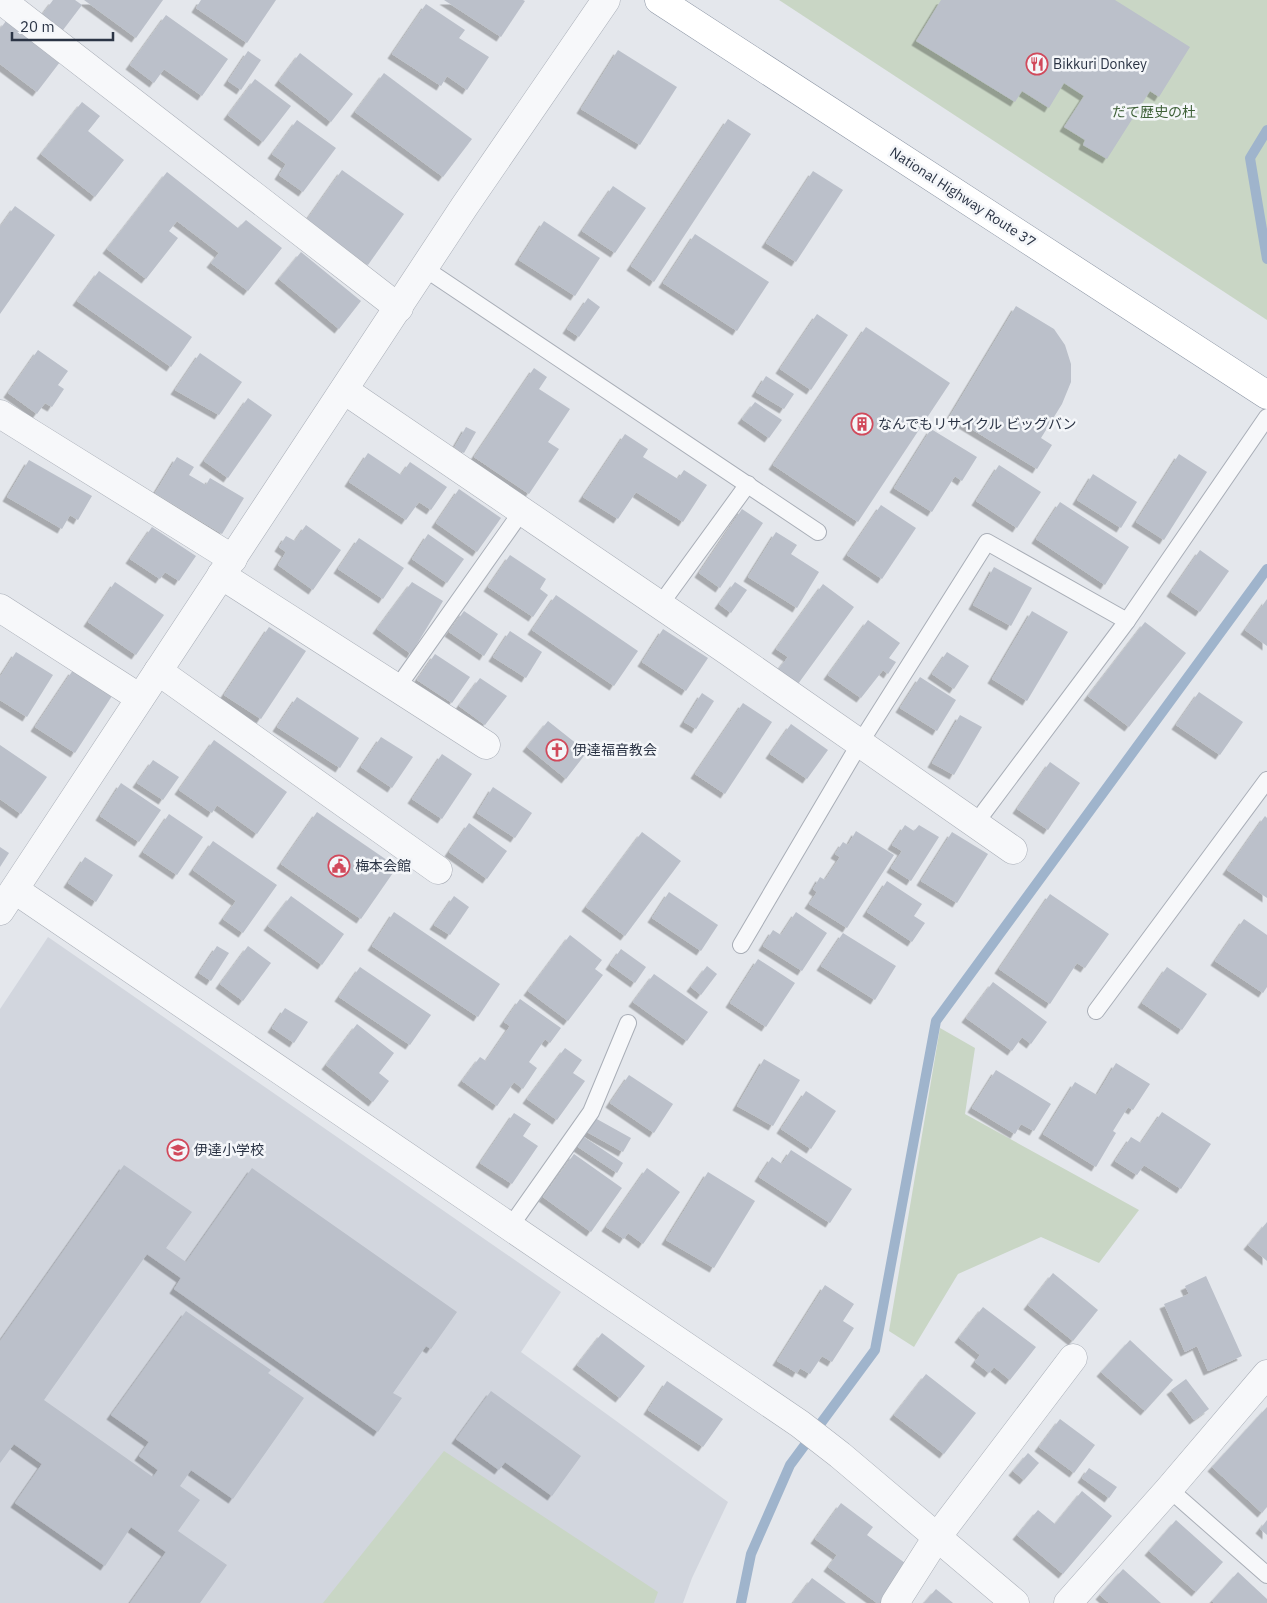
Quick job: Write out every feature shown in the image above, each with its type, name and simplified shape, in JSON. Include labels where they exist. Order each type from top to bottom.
[{"type":"highway","name":"National Highway Route 37","points":[[659,0],[1267,395]]},
{"type":"street","points":[[1,0],[399,308]]},
{"type":"street","points":[[606,0],[464,207],[7,900],[510,1227],[800,1424],[840,1455],[1014,1603]]},
{"type":"street","points":[[344,390],[660,605],[1013,850]]},
{"type":"street","points":[[0,414],[227,567],[397,688],[486,745]]},
{"type":"street","points":[[0,608],[140,698]]},
{"type":"street","points":[[158,671],[438,870]]},
{"type":"street","points":[[894,1603],[937,1537],[1073,1358]]},
{"type":"street","points":[[1068,1603],[1267,1374]]},
{"type":"lane","points":[[424,268],[818,532]]},
{"type":"lane","points":[[975,824],[1127,621],[1267,418]]},
{"type":"lane","points":[[660,605],[748,484]]},
{"type":"lane","points":[[397,688],[522,511]]},
{"type":"lane","points":[[740,945],[860,743],[987,542],[1127,621]]},
{"type":"lane","points":[[1096,1011],[1267,780]]},
{"type":"lane","points":[[510,1227],[591,1112],[628,1023]]},
{"type":"lane","points":[[1169,1489],[1267,1575]]},
{"type":"shaded area","name":"伊達小学校","points":[[48,937],[561,1292],[521,1352],[728,1502],[692,1578],[683,1603],[0,1603],[0,1009]]},
{"type":"green space","name":"だて歴史の杜","points":[[779,0],[1267,0],[1267,320]]},
{"type":"green space","points":[[940,1028],[975,1048],[965,1114],[1139,1210],[1099,1263],[1041,1237],[958,1274],[914,1347],[889,1331]]},
{"type":"green space","points":[[444,1451],[658,1592],[654,1603],[323,1603]]},
{"type":"building","points":[[53,0],[75,0],[82,5],[63,30],[42,15]]},
{"type":"building","points":[[84,0],[163,0],[136,38]]},
{"type":"building","points":[[201,0],[276,0],[247,43],[196,8]]},
{"type":"building","points":[[444,0],[523,0],[525,1],[501,37]]},
{"type":"building","points":[[941,0],[1115,0],[1190,47],[1159,97],[1150,91],[1107,159],[1083,145],[1085,140],[1064,127],[1084,96],[1064,83],[1049,108],[1022,91],[1015,102],[916,41]]},
{"type":"building","points":[[426,4],[465,30],[459,38],[489,57],[467,90],[447,76],[441,86],[392,54]]},
{"type":"building","points":[[166,15],[228,59],[202,96],[164,69],[154,83],[130,65]]},
{"type":"building","points":[[6,21],[60,62],[37,92],[0,64],[0,29]]},
{"type":"building","points":[[618,50],[677,87],[640,145],[581,109]]},
{"type":"building","points":[[248,51],[261,60],[241,90],[228,81]]},
{"type":"building","points":[[300,53],[353,94],[331,122],[279,81]]},
{"type":"building","points":[[384,73],[472,139],[443,177],[355,112]]},
{"type":"building","points":[[255,79],[291,106],[263,142],[228,115]]},
{"type":"building","points":[[82,102],[100,116],[88,131],[124,160],[95,197],[41,154]]},
{"type":"building","points":[[728,119],[751,134],[654,282],[631,266]]},
{"type":"building","points":[[297,120],[336,148],[303,192],[279,175],[286,164],[272,154]]},
{"type":"building","points":[[342,170],[404,214],[368,265],[306,221]]},
{"type":"building","points":[[813,171],[843,190],[796,262],[766,243]]},
{"type":"building","points":[[167,172],[238,228],[246,220],[282,248],[248,291],[211,263],[219,253],[177,221],[169,231],[178,238],[146,279],[107,249]]},
{"type":"building","points":[[613,186],[646,208],[615,253],[582,231]]},
{"type":"building","points":[[15,206],[55,235],[0,314],[0,227]]},
{"type":"building","points":[[544,221],[600,258],[575,296],[519,260]]},
{"type":"building","points":[[695,234],[769,282],[737,331],[663,283]]},
{"type":"building","points":[[301,252],[361,301],[339,329],[279,279]]},
{"type":"building","points":[[99,271],[192,337],[171,367],[77,301]]},
{"type":"building","points":[[588,298],[600,307],[579,337],[567,329]]},
{"type":"building","points":[[1016,306],[1054,329],[1065,345],[1071,364],[1071,382],[1062,404],[1041,438],[1052,445],[1037,469],[950,416]]},
{"type":"building","points":[[817,314],[848,335],[811,390],[780,369]]},
{"type":"building","name":"なんでもリサイクル ビッグバン","points":[[866,327],[950,383],[858,522],[773,465]]},
{"type":"building","points":[[38,350],[68,371],[58,385],[64,389],[52,407],[45,403],[37,414],[8,393]]},
{"type":"building","points":[[200,353],[242,382],[219,415],[175,390]]},
{"type":"building","points":[[534,368],[547,377],[539,389],[570,409],[548,442],[559,449],[529,494],[474,457]]},
{"type":"building","points":[[766,376],[794,394],[784,409],[756,392]]},
{"type":"building","points":[[248,398],[272,415],[228,478],[204,461]]},
{"type":"building","points":[[755,402],[782,420],[769,438],[742,419]]},
{"type":"building","points":[[466,427],[476,432],[464,453],[454,448]]},
{"type":"building","points":[[931,429],[977,457],[962,481],[955,476],[932,512],[894,488]]},
{"type":"building","points":[[625,434],[648,449],[643,457],[678,479],[684,470],[707,485],[683,522],[636,492],[618,519],[583,497]]},
{"type":"building","points":[[368,453],[401,475],[410,462],[447,487],[431,510],[419,502],[406,520],[349,482]]},
{"type":"building","points":[[1179,454],[1207,472],[1164,540],[1136,522]]},
{"type":"building","points":[[177,457],[194,467],[189,475],[206,485],[210,478],[244,498],[222,534],[155,493]]},
{"type":"building","points":[[29,460],[92,496],[78,520],[70,515],[62,529],[7,497]]},
{"type":"building","points":[[999,465],[1041,492],[1017,528],[976,501]]},
{"type":"building","points":[[1093,474],[1137,502],[1121,528],[1077,500]]},
{"type":"building","points":[[459,489],[501,518],[477,552],[436,523]]},
{"type":"building","points":[[1060,502],[1129,547],[1105,585],[1036,539]]},
{"type":"building","points":[[881,505],[916,528],[882,579],[847,555]]},
{"type":"building","points":[[742,509],[763,523],[720,588],[699,573]]},
{"type":"building","points":[[306,525],[341,550],[313,590],[278,565],[286,552],[279,547],[286,536],[295,541]]},
{"type":"building","points":[[152,527],[196,556],[179,581],[165,572],[160,579],[130,559]]},
{"type":"building","points":[[776,532],[797,545],[791,554],[819,572],[797,608],[748,577]]},
{"type":"building","points":[[428,534],[464,559],[447,583],[412,559]]},
{"type":"building","points":[[359,538],[404,568],[383,599],[338,569]]},
{"type":"building","points":[[1200,550],[1229,571],[1200,612],[1171,592]]},
{"type":"building","points":[[510,555],[546,579],[540,589],[548,595],[533,617],[488,587]]},
{"type":"building","points":[[994,567],[1032,588],[1011,626],[973,605]]},
{"type":"building","points":[[115,582],[164,615],[136,655],[88,622]]},
{"type":"building","points":[[412,582],[443,601],[411,654],[377,629]]},
{"type":"building","points":[[735,582],[747,590],[731,613],[719,604]]},
{"type":"building","points":[[823,584],[854,607],[798,684],[778,670],[788,657],[776,649]]},
{"type":"building","points":[[556,595],[638,651],[614,686],[532,630]]},
{"type":"building","points":[[1267,599],[1267,646],[1245,630]]},
{"type":"building","points":[[464,611],[498,634],[484,656],[449,632]]},
{"type":"building","points":[[1032,611],[1068,632],[1027,701],[992,679]]},
{"type":"building","points":[[868,620],[900,643],[889,658],[896,662],[888,674],[883,670],[861,698],[828,675]]},
{"type":"building","points":[[1145,622],[1186,653],[1129,727],[1088,696]]},
{"type":"building","points":[[269,627],[306,651],[261,719],[224,695]]},
{"type":"building","points":[[663,629],[708,658],[686,691],[642,662]]},
{"type":"building","points":[[510,631],[542,652],[526,678],[493,657]]},
{"type":"building","points":[[16,652],[53,675],[27,717],[0,700],[0,677]]},
{"type":"building","points":[[947,652],[969,666],[954,689],[932,674]]},
{"type":"building","points":[[435,654],[470,677],[452,703],[417,680]]},
{"type":"building","points":[[73,670],[112,696],[75,753],[35,727]]},
{"type":"building","points":[[920,677],[956,700],[937,731],[900,708]]},
{"type":"building","points":[[480,678],[507,696],[485,725],[459,706]]},
{"type":"building","points":[[1199,692],[1243,722],[1220,755],[1176,725]]},
{"type":"building","points":[[702,693],[714,701],[696,729],[684,722]]},
{"type":"building","points":[[297,697],[359,738],[340,768],[277,727]]},
{"type":"building","points":[[743,703],[772,722],[725,794],[695,774]]},
{"type":"building","points":[[960,715],[982,727],[954,775],[932,763]]},
{"type":"building","name":"伊達福音教会","points":[[548,721],[587,752],[566,779],[527,747]]},
{"type":"building","points":[[791,724],[828,750],[807,779],[770,754]]},
{"type":"building","points":[[381,737],[413,757],[392,788],[361,767]]},
{"type":"building","points":[[214,740],[287,792],[257,834],[217,805],[212,813],[179,790]]},
{"type":"building","points":[[0,745],[47,777],[21,814],[0,799]]},
{"type":"building","points":[[442,754],[472,774],[442,819],[412,799]]},
{"type":"building","points":[[153,760],[179,777],[163,800],[137,783]]},
{"type":"building","points":[[1050,762],[1080,783],[1048,830],[1017,809]]},
{"type":"building","points":[[121,783],[161,810],[139,842],[100,816]]},
{"type":"building","points":[[493,787],[532,813],[515,838],[477,813]]},
{"type":"building","name":"梅本会館","points":[[317,812],[397,867],[361,919],[281,864]]},
{"type":"building","points":[[169,814],[203,837],[177,875],[143,852]]},
{"type":"building","points":[[1265,816],[1267,818],[1267,898],[1227,870]]},
{"type":"building","points":[[469,823],[507,851],[487,879],[449,852]]},
{"type":"building","points":[[905,825],[914,831],[919,825],[939,837],[911,881],[891,868],[902,851],[892,845]]},
{"type":"building","points":[[856,831],[894,855],[847,928],[809,904],[817,892],[813,889],[820,877],[825,880],[840,857],[835,854],[843,842],[848,845]]},
{"type":"building","points":[[642,832],[681,861],[625,936],[586,907]]},
{"type":"building","points":[[952,832],[988,854],[957,903],[921,881]]},
{"type":"building","points":[[213,841],[277,885],[243,933],[223,919],[236,901],[193,870]]},
{"type":"building","points":[[0,847],[9,853],[0,867]]},
{"type":"building","points":[[85,857],[113,875],[96,902],[68,883]]},
{"type":"building","points":[[887,881],[922,904],[914,916],[925,923],[912,942],[867,912]]},
{"type":"building","points":[[669,892],[718,925],[701,951],[652,918]]},
{"type":"building","points":[[1050,894],[1109,934],[1085,968],[1077,963],[1050,1004],[999,969]]},
{"type":"building","points":[[291,896],[344,934],[322,965],[268,926]]},
{"type":"building","points":[[454,896],[469,907],[450,935],[434,925]]},
{"type":"building","points":[[394,912],[500,984],[478,1017],[372,946]]},
{"type":"building","points":[[796,912],[827,933],[802,971],[763,946],[773,930],[781,935]]},
{"type":"building","points":[[1244,919],[1267,935],[1267,987],[1263,993],[1215,961]]},
{"type":"building","points":[[843,933],[896,966],[875,1000],[821,966]]},
{"type":"building","points":[[570,935],[602,960],[595,969],[603,975],[568,1021],[528,991]]},
{"type":"building","points":[[217,946],[229,953],[211,981],[199,973]]},
{"type":"building","points":[[248,946],[271,963],[243,1001],[220,984]]},
{"type":"building","points":[[621,949],[646,967],[635,983],[610,965]]},
{"type":"building","points":[[758,959],[795,983],[766,1027],[730,1003]]},
{"type":"building","points":[[707,966],[717,974],[701,995],[691,987]]},
{"type":"building","points":[[360,967],[431,1015],[410,1045],[339,997]]},
{"type":"building","points":[[1167,967],[1207,994],[1182,1030],[1142,1003]]},
{"type":"building","points":[[654,974],[708,1012],[687,1041],[633,1002]]},
{"type":"building","points":[[993,982],[1047,1022],[1031,1044],[1022,1037],[1012,1051],[966,1018]]},
{"type":"building","points":[[520,999],[561,1028],[550,1043],[545,1039],[529,1062],[537,1068],[523,1089],[514,1082],[497,1106],[462,1081],[480,1057],[486,1061],[510,1026],[504,1022]]},
{"type":"building","points":[[285,1008],[308,1022],[294,1043],[272,1028]]},
{"type":"building","points":[[357,1024],[394,1053],[379,1073],[389,1081],[373,1102],[326,1065]]},
{"type":"building","points":[[565,1048],[582,1060],[573,1073],[585,1081],[557,1120],[527,1099]]},
{"type":"building","points":[[764,1059],[800,1080],[773,1126],[737,1106]]},
{"type":"building","points":[[1116,1063],[1150,1084],[1133,1110],[1128,1107],[1113,1131],[1116,1133],[1096,1167],[1043,1134],[1075,1082],[1097,1095]]},
{"type":"building","points":[[996,1070],[1051,1104],[1034,1131],[1021,1124],[1015,1134],[972,1108]]},
{"type":"building","points":[[629,1075],[673,1104],[654,1133],[610,1103]]},
{"type":"building","points":[[806,1091],[836,1111],[811,1149],[781,1129]]},
{"type":"building","points":[[1162,1112],[1211,1144],[1181,1189],[1144,1165],[1137,1175],[1115,1161],[1131,1137],[1141,1143]]},
{"type":"building","points":[[514,1113],[531,1124],[523,1136],[538,1146],[512,1184],[480,1163]]},
{"type":"building","points":[[595,1118],[631,1138],[623,1152],[587,1132]]},
{"type":"building","points":[[581,1135],[623,1163],[617,1173],[575,1145]]},
{"type":"building","points":[[791,1150],[852,1189],[830,1223],[759,1177],[772,1157],[782,1164]]},
{"type":"building","points":[[574,1154],[622,1188],[591,1232],[543,1197]]},
{"type":"building","points":[[124,1165],[192,1212],[166,1248],[186,1262],[252,1168],[457,1312],[431,1349],[426,1346],[393,1393],[402,1398],[378,1432],[174,1289],[181,1278],[147,1254],[44,1400],[153,1477],[158,1470],[139,1456],[149,1442],[111,1415],[186,1311],[271,1370],[268,1373],[304,1398],[233,1499],[191,1470],[180,1486],[200,1500],[178,1531],[227,1565],[200,1603],[130,1603],[166,1552],[131,1527],[105,1566],[15,1503],[42,1464],[14,1444],[0,1463],[0,1341]]},
{"type":"building","points":[[647,1168],[680,1192],[643,1244],[628,1233],[624,1239],[606,1227]]},
{"type":"building","points":[[708,1172],[755,1201],[714,1268],[666,1240]]},
{"type":"building","points":[[1267,1222],[1267,1261],[1248,1245]]},
{"type":"building","points":[[1053,1273],[1098,1310],[1073,1341],[1028,1305]]},
{"type":"building","points":[[1206,1276],[1242,1356],[1208,1371],[1197,1346],[1185,1352],[1164,1304],[1189,1294],[1185,1286]]},
{"type":"building","points":[[825,1285],[854,1304],[843,1321],[854,1328],[832,1362],[822,1356],[810,1374],[800,1368],[797,1373],[777,1361]]},
{"type":"building","points":[[983,1307],[1036,1347],[1010,1380],[994,1367],[989,1373],[975,1362],[980,1355],[959,1338]]},
{"type":"building","points":[[602,1333],[645,1366],[620,1398],[577,1365]]},
{"type":"building","points":[[1130,1340],[1173,1380],[1145,1411],[1101,1372]]},
{"type":"building","points":[[926,1374],[976,1413],[944,1454],[894,1415]]},
{"type":"building","points":[[1186,1379],[1209,1409],[1194,1420],[1171,1390]]},
{"type":"building","points":[[667,1381],[723,1419],[703,1447],[648,1410]]},
{"type":"building","points":[[491,1391],[581,1456],[552,1496],[505,1462],[499,1470],[456,1439]]},
{"type":"building","points":[[1267,1407],[1267,1507],[1262,1513],[1212,1467]]},
{"type":"building","points":[[1060,1419],[1095,1445],[1074,1473],[1039,1447]]},
{"type":"building","points":[[1028,1453],[1039,1463],[1024,1480],[1013,1471]]},
{"type":"building","points":[[1089,1468],[1117,1487],[1109,1498],[1082,1478]]},
{"type":"building","points":[[1082,1491],[1112,1516],[1063,1574],[1017,1535],[1038,1510],[1055,1524]]},
{"type":"building","points":[[841,1503],[873,1527],[867,1535],[909,1566],[881,1603],[877,1603],[828,1567],[837,1555],[815,1539]]},
{"type":"building","points":[[1176,1520],[1223,1562],[1196,1592],[1149,1551]]},
{"type":"building","points":[[1267,1520],[1267,1535],[1260,1529]]},
{"type":"building","points":[[1123,1569],[1161,1603],[1109,1603],[1100,1595]]},
{"type":"building","points":[[1238,1572],[1267,1599],[1267,1603],[1214,1603],[1212,1601]]},
{"type":"building","points":[[812,1578],[846,1603],[793,1603]]},
{"type":"building","points":[[936,1589],[953,1603],[924,1603]]},
{"type":"waterway","points":[[1267,130],[1250,158],[1267,259]]},
{"type":"waterway","points":[[741,1603],[751,1554],[790,1465],[875,1350],[936,1021],[1267,569]]},
{"type":"place","name":"Bikkuri Donkey","points":[[1037,64]]},
{"type":"place","name":"なんでもリサイクル ビッグバン","points":[[862,424]]},
{"type":"place","name":"伊達福音教会","points":[[557,750]]},
{"type":"place","name":"梅本会館","points":[[339,866]]},
{"type":"place","name":"伊達小学校","points":[[178,1150]]}]
